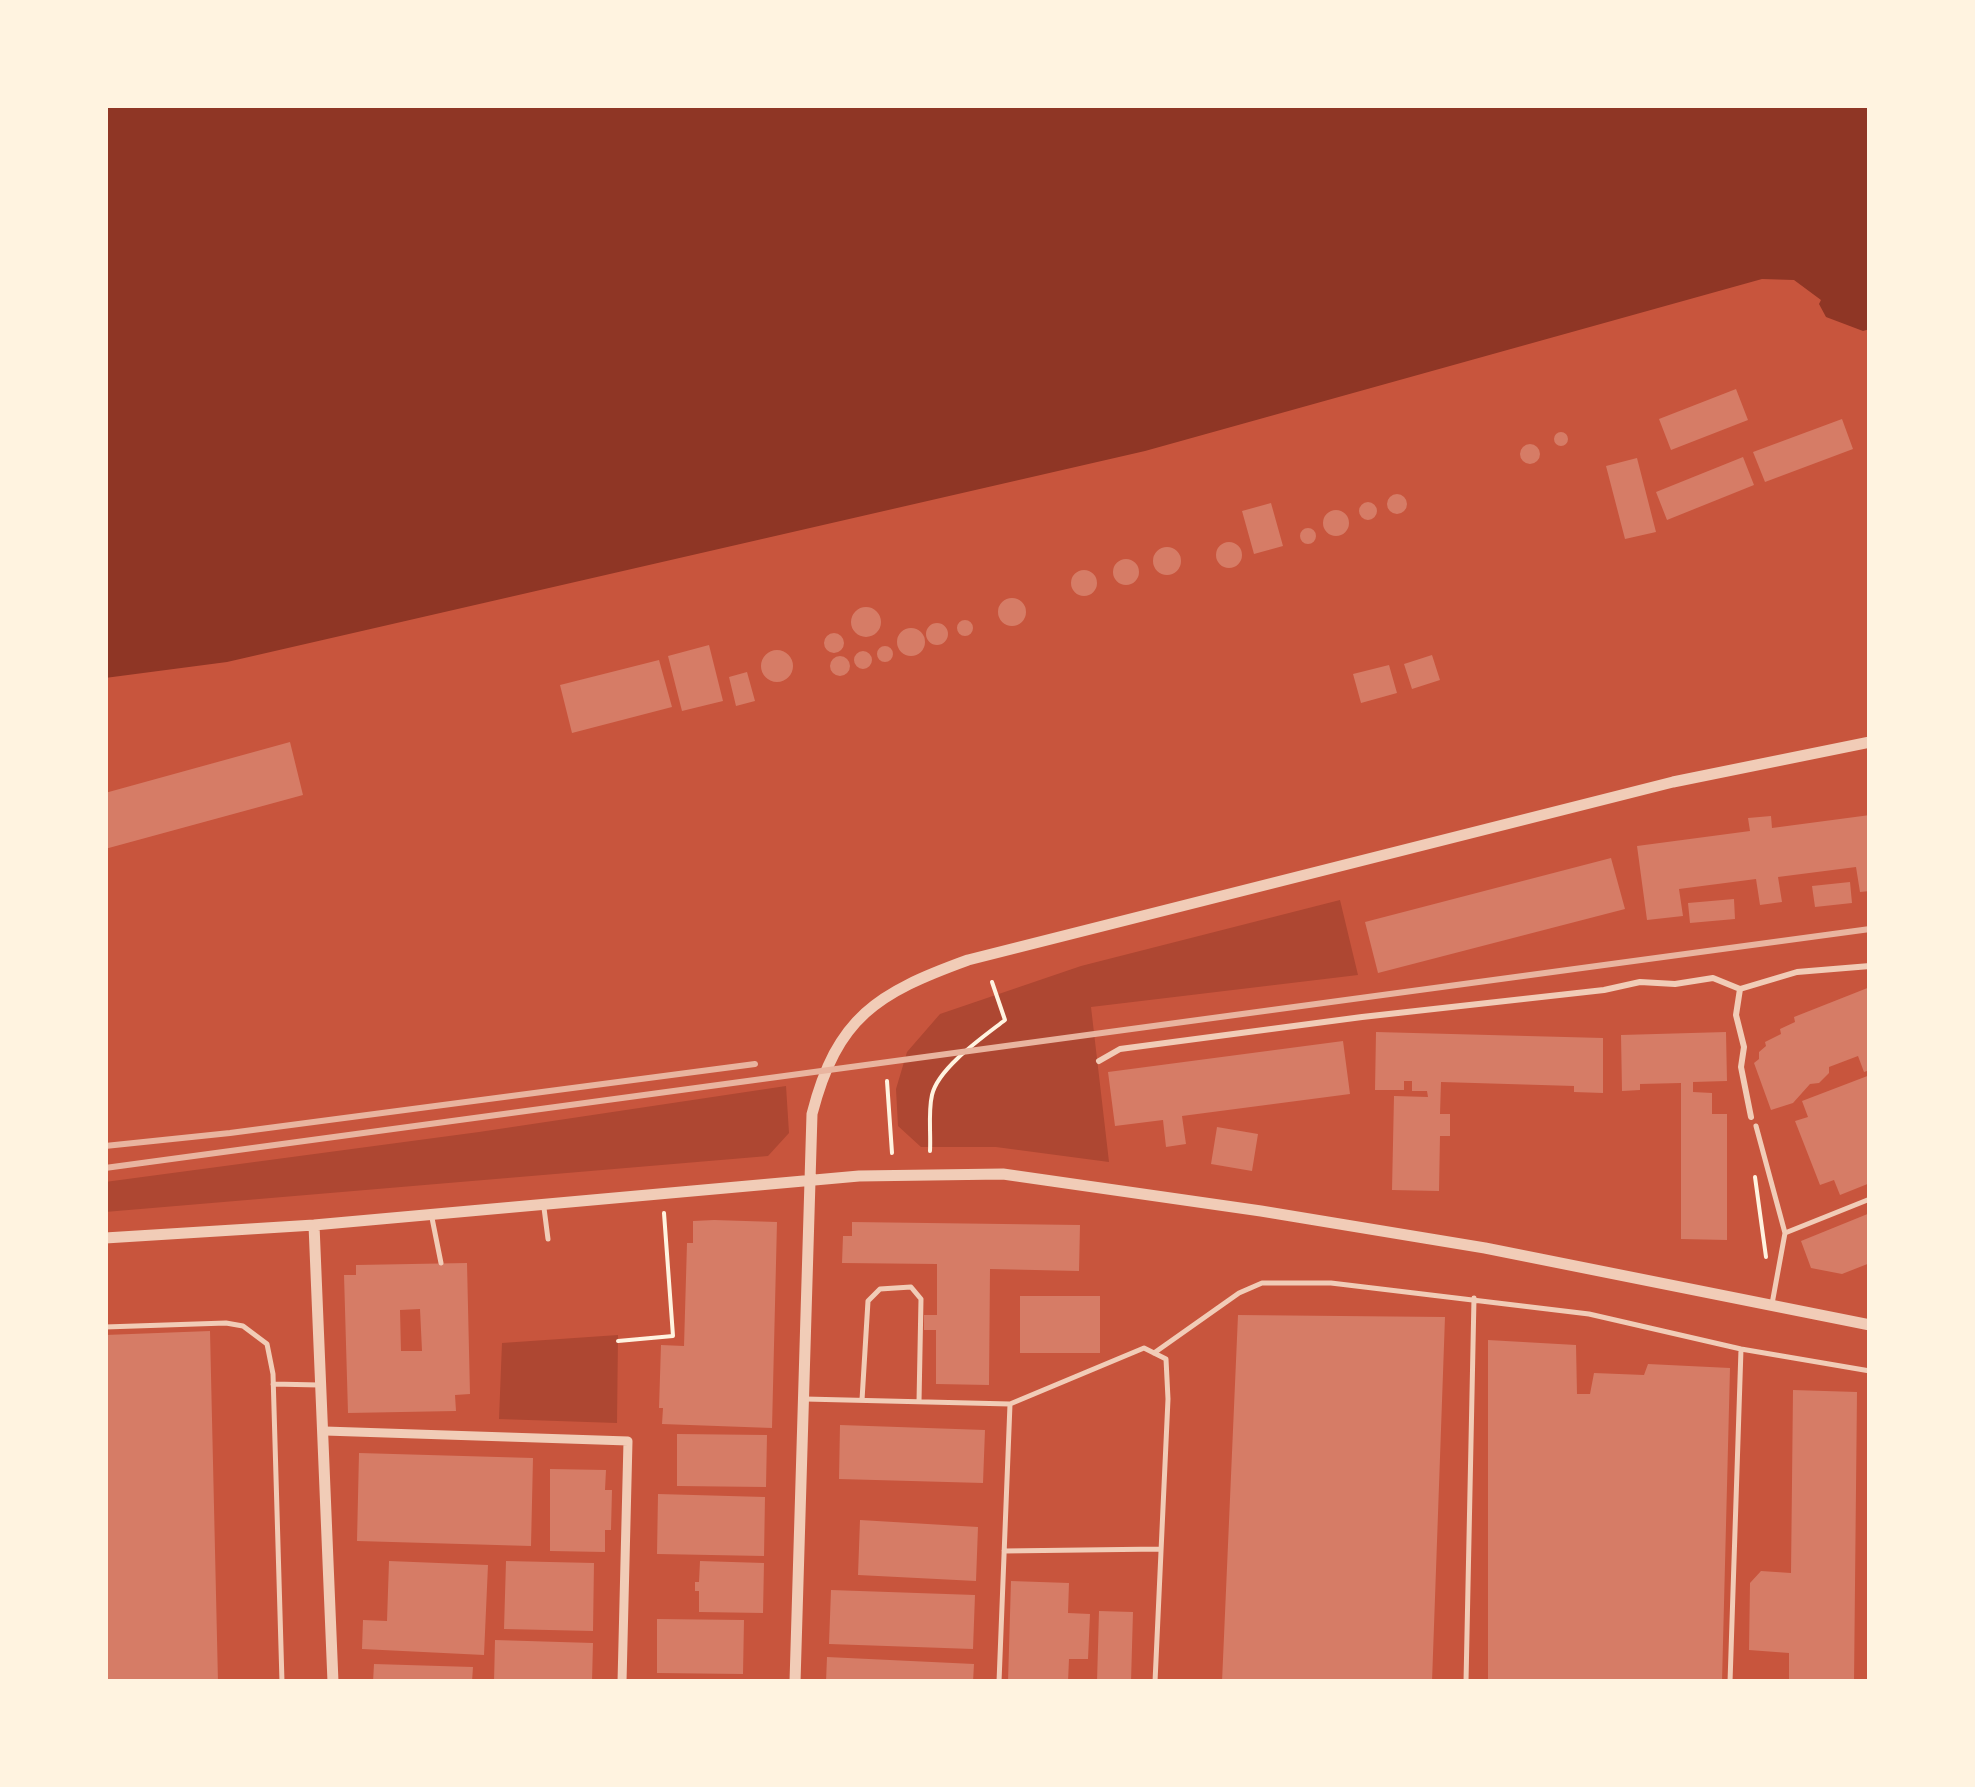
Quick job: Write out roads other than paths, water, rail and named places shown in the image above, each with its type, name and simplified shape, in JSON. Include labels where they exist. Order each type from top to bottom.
[{"type":"street","points":[[795,1682],[812,1114],[826,1065],[866,1012],[887,996],[968,960],[1674,782],[1870,742]]},
{"type":"street","points":[[1099,1061],[1120,1049],[1604,990],[1640,982],[1674,984],[1713,978],[1740,989],[1797,972],[1870,966]]},
{"type":"street","points":[[1740,989],[1736,1016],[1744,1047],[1741,1067],[1751,1118]]},
{"type":"street","points":[[105,1238],[314,1225],[808,1180],[1003,1174],[1466,1245],[1870,1325]]},
{"type":"street","points":[[314,1225],[333,1682]]},
{"type":"street","points":[[325,1431],[628,1440],[622,1682]]},
{"type":"lane","points":[[1756,1126],[1785,1233],[1772,1304]]},
{"type":"lane","points":[[1785,1233],[1870,1200]]},
{"type":"lane","points":[[544,1205],[548,1240]]},
{"type":"lane","points":[[432,1215],[441,1263]]},
{"type":"lane","points":[[1154,1353],[1239,1292],[1262,1283],[1331,1283],[1589,1314],[1741,1349],[1870,1371]]},
{"type":"lane","points":[[862,1400],[868,1301],[880,1289],[911,1287],[921,1299],[919,1402]]},
{"type":"lane","points":[[1466,1682],[1474,1298]]},
{"type":"lane","points":[[105,1326],[226,1323],[243,1326],[267,1344],[273,1384],[282,1682]]},
{"type":"lane","points":[[802,1399],[1010,1404],[1144,1348],[1166,1359],[1168,1399],[1156,1682]]},
{"type":"lane","points":[[1730,1682],[1741,1349]]},
{"type":"lane","points":[[273,1384],[322,1385]]},
{"type":"lane","points":[[999,1682],[1010,1404]]},
{"type":"lane","points":[[1004,1551],[1162,1549]]},
{"type":"railway","points":[[105,1168],[1870,929]]},
{"type":"railway","points":[[105,1146],[755,1064]]}]
